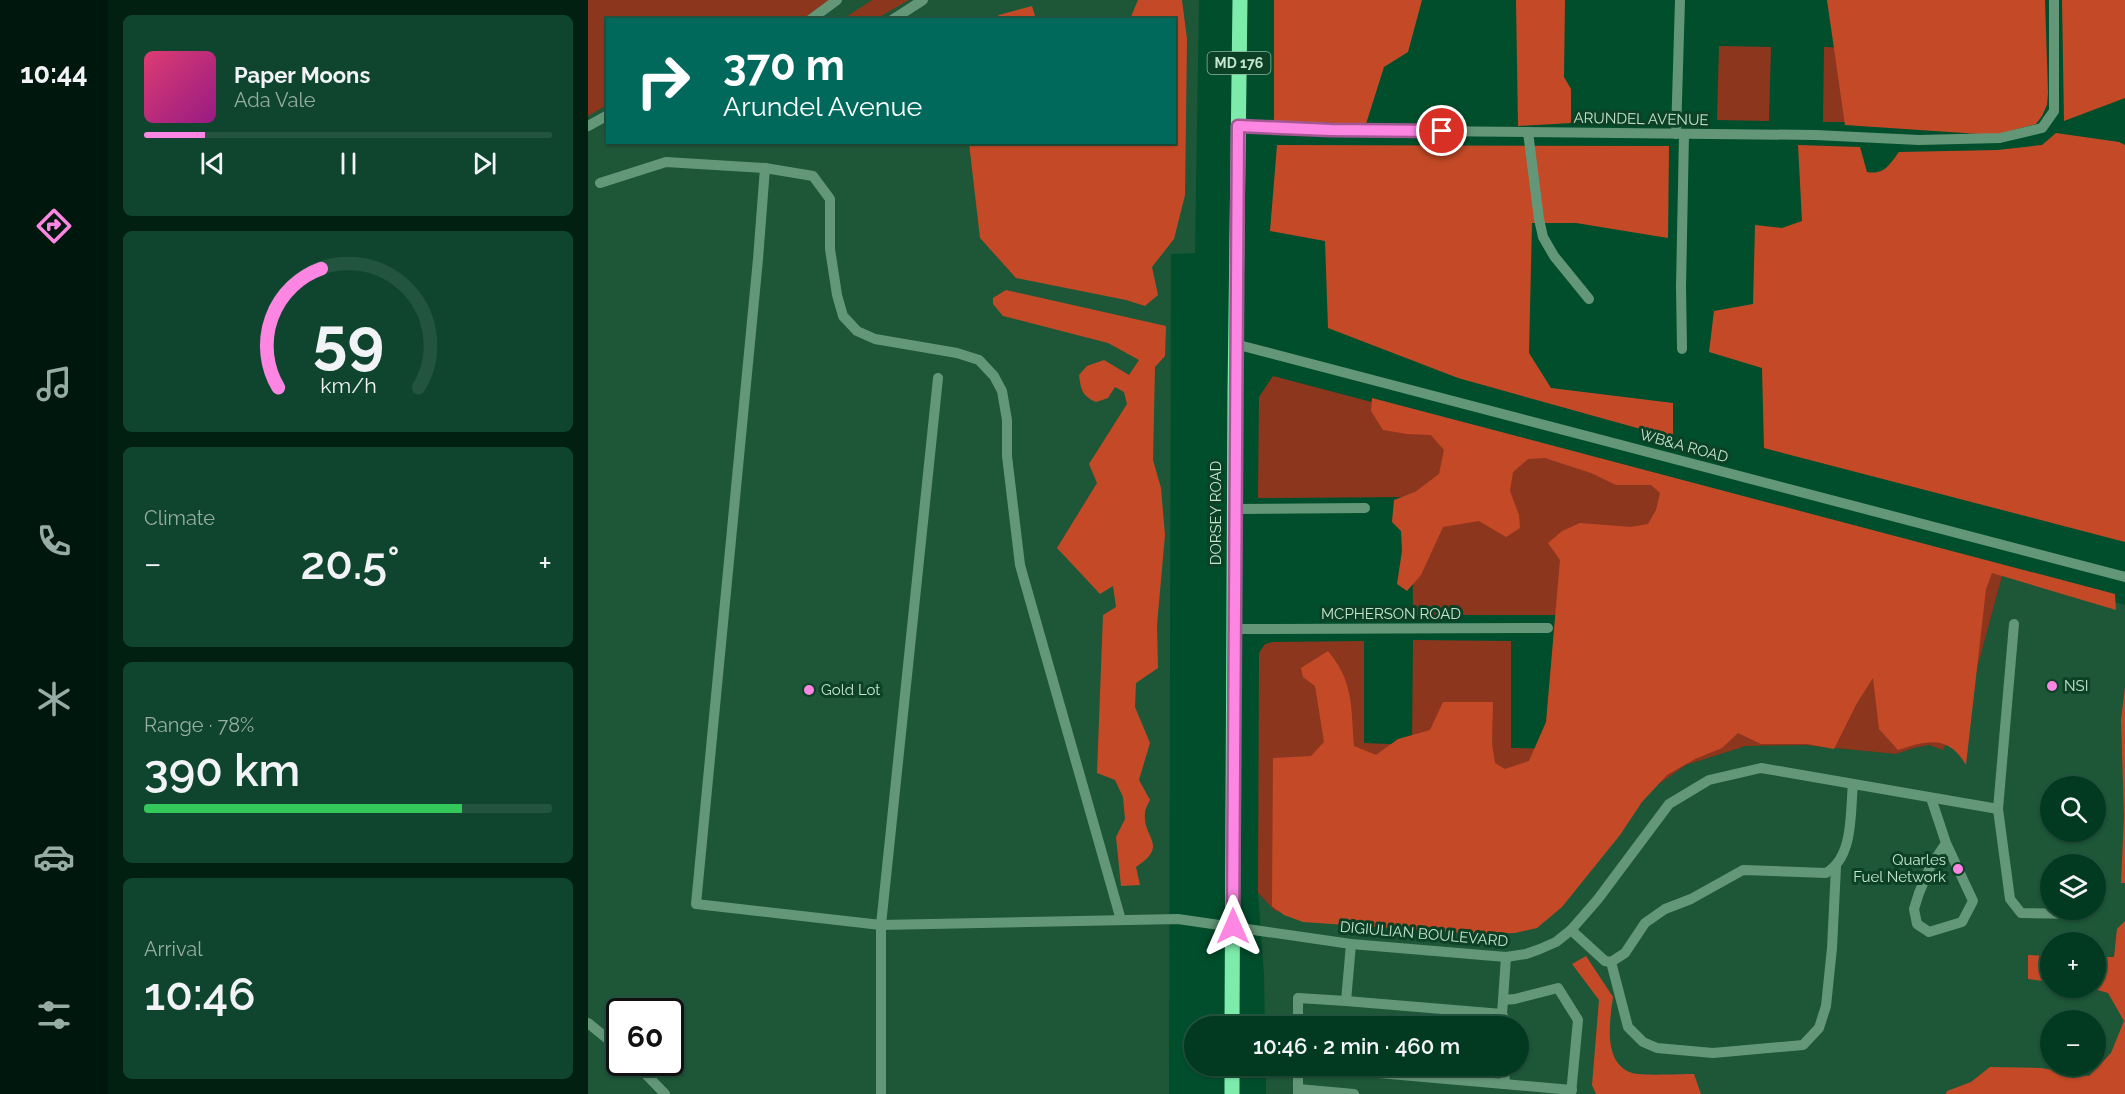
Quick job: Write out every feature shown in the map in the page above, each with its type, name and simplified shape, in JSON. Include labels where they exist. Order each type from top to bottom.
[{"type":"main road","name":"DORSEY ROAD","points":[[1232,1016],[1234,509],[1240,0]]},
{"type":"main road","points":[[1232,1076],[1232,1094]]},
{"type":"street","points":[[813,18],[837,0]]},
{"type":"street","points":[[895,18],[923,0]]},
{"type":"street","points":[[1680,0],[1682,349]]},
{"type":"street","name":"ARUNDEL AVENUE","points":[[1238,126],[1331,130],[1815,135],[1919,140],[2000,138],[2042,128],[2054,111],[2054,0]]},
{"type":"street","points":[[588,126],[606,116]]},
{"type":"street","points":[[1528,132],[1543,237],[1554,256],[1589,299]]},
{"type":"street","points":[[600,183],[666,162],[765,168],[813,176],[830,199],[830,249],[837,295],[843,316],[857,331],[875,339],[957,353],[979,360],[994,376],[1002,391],[1007,420],[1007,456],[1020,565],[1121,920]]},
{"type":"street","name":"DIGIULIAN BOULEVARD","points":[[765,168],[696,904],[881,925],[1178,919],[1351,944],[1506,957],[1540,950],[1556,942],[1570,930],[1598,899],[1669,804],[1709,780],[1761,768],[1998,809]]},
{"type":"street","name":"WB&A ROAD","points":[[1236,344],[2125,577]]},
{"type":"street","points":[[881,1094],[881,925],[938,378]]},
{"type":"street","points":[[1234,509],[1365,508]]},
{"type":"street","points":[[2014,624],[1998,809],[2010,899],[2021,913],[2040,913]]},
{"type":"street","name":"MCPHERSON ROAD","points":[[1234,629],[1548,628]]},
{"type":"street","points":[[1570,930],[1605,961],[1611,962],[1625,952],[1645,923],[1665,909],[1691,899],[1743,870],[1826,873],[1836,867],[1845,852],[1853,784]]},
{"type":"street","points":[[1931,798],[1946,843],[1973,901],[1962,922],[1929,932],[1917,924],[1914,909],[1930,867],[1946,843]]},
{"type":"street","points":[[1611,962],[1628,1027],[1643,1042],[1657,1048],[1713,1053],[1803,1045],[1819,1028],[1826,1006],[1832,948],[1836,867]]},
{"type":"street","points":[[1347,1001],[1351,944]]},
{"type":"street","points":[[1298,1016],[1298,998],[1502,1014],[1506,957]]},
{"type":"street","points":[[1398,1076],[1508,1088],[1572,1092],[1578,1020],[1558,988],[1503,1000]]},
{"type":"street","points":[[588,1023],[606,1038]]},
{"type":"street","points":[[648,1076],[665,1094]]},
{"type":"street","points":[[1298,1091],[1354,1094]]},
{"type":"shaded area","points":[[588,0],[1199,0],[1195,253],[1171,254],[1169,1094],[588,1094]]},
{"type":"shaded area","points":[[588,0],[831,0],[806,18],[606,18],[606,106],[588,116]]},
{"type":"shaded area","points":[[872,0],[909,0],[878,18],[845,18]]},
{"type":"shaded area","points":[[1138,0],[1182,0],[1187,39],[1185,195],[1174,239],[1152,267],[1158,295],[1145,306],[1126,300],[1016,278],[980,238],[969,144],[1176,144],[1176,18],[1130,18]]},
{"type":"shaded area","points":[[1274,0],[1422,0],[1408,52],[1384,67],[1366,124],[1274,121]]},
{"type":"shaded area","points":[[1516,0],[1565,0],[1564,77],[1571,89],[1571,123],[1518,126]]},
{"type":"shaded area","points":[[1827,0],[2045,0],[2048,93],[2047,105],[2042,116],[2036,124],[1994,135],[1845,125]]},
{"type":"shaded area","points":[[2062,0],[2125,0],[2125,98],[2064,121]]},
{"type":"shaded area","points":[[1032,6],[1036,18],[995,18]]},
{"type":"shaded area","points":[[1719,46],[1771,47],[1769,121],[1717,120]]},
{"type":"shaded area","points":[[1824,47],[1850,48],[1849,122],[1823,122]]},
{"type":"shaded area","points":[[2056,133],[2119,142],[2125,145],[2125,542],[1764,448],[1762,368],[1709,352],[1714,311],[1753,304],[1755,225],[1782,228],[1802,221],[1798,145],[1860,147],[1867,172],[1873,173],[1886,168],[1899,152],[1997,150],[2042,145]]},
{"type":"shaded area","points":[[1277,145],[1669,146],[1668,238],[1576,223],[1532,223],[1529,353],[1551,388],[1673,403],[1673,438],[1458,378],[1328,328],[1325,241],[1270,231]]},
{"type":"shaded area","points":[[1006,290],[1166,326],[1165,356],[1155,367],[1153,460],[1161,488],[1165,535],[1157,625],[1158,668],[1136,683],[1135,707],[1150,743],[1139,780],[1150,800],[1145,811],[1145,822],[1153,847],[1146,859],[1136,867],[1140,885],[1121,886],[1116,837],[1125,819],[1123,797],[1115,780],[1097,773],[1103,615],[1116,607],[1113,586],[1100,594],[1057,548],[1097,483],[1089,464],[1127,404],[1124,392],[1115,387],[1108,398],[1096,402],[1091,400],[1083,392],[1079,375],[1087,366],[1104,360],[1129,375],[1139,360],[1108,343],[1003,316],[993,304],[993,298]]},
{"type":"shaded area","points":[[1273,376],[2004,569],[1971,691],[1943,750],[1929,745],[1896,754],[1804,745],[1746,746],[1686,765],[1649,791],[1490,929],[1275,911],[1258,893],[1259,653],[1265,644],[1364,641],[1364,743],[1412,745],[1413,640],[1511,641],[1511,748],[1559,749],[1559,615],[1413,615],[1412,497],[1258,498],[1259,397]]},
{"type":"shaded area","points":[[1372,398],[2115,594],[2116,610],[1992,573],[1986,589],[1966,765],[1952,748],[1936,742],[1898,750],[1879,729],[1873,678],[1857,703],[1834,749],[1807,744],[1761,744],[1738,733],[1722,748],[1695,759],[1667,775],[1642,802],[1620,835],[1562,907],[1537,928],[1515,933],[1476,934],[1303,922],[1284,915],[1272,906],[1273,758],[1311,756],[1324,742],[1315,686],[1303,677],[1301,668],[1328,651],[1343,674],[1347,685],[1354,746],[1376,755],[1398,739],[1430,730],[1443,702],[1493,702],[1492,744],[1495,763],[1505,769],[1529,761],[1546,722],[1560,560],[1548,543],[1562,531],[1580,523],[1631,527],[1648,524],[1656,510],[1660,493],[1651,485],[1616,485],[1591,473],[1545,458],[1528,459],[1513,472],[1510,491],[1519,515],[1520,528],[1506,537],[1479,521],[1443,527],[1421,575],[1407,591],[1397,584],[1402,551],[1401,531],[1392,522],[1394,500],[1415,492],[1439,474],[1444,450],[1431,435],[1383,430],[1371,411]]},
{"type":"shaded area","points":[[2004,569],[2125,605],[2125,1094],[1266,1094],[1266,1076],[1529,1076],[1529,1016],[1265,1016],[1258,893],[1275,911],[1649,791],[1686,765],[1746,746],[1804,745],[1896,754],[1929,745],[1971,691]]},
{"type":"shaded area","points":[[2125,687],[2125,883],[2121,883],[2124,816],[2121,720]]},
{"type":"shaded area","points":[[2125,921],[2125,1094],[1946,1094],[1947,1091],[1971,1082],[1990,1067],[2040,1068],[2040,1076],[2106,1076],[2106,1058],[2111,1053],[2124,1021],[2106,992],[2106,957],[2114,957],[2117,929]]},
{"type":"shaded area","points":[[2028,955],[2040,956],[2040,981],[2028,979]]},
{"type":"shaded area","points":[[1586,956],[1613,997],[1610,1040],[1612,1051],[1622,1068],[1637,1074],[1694,1074],[1701,1094],[1596,1094],[1592,1085],[1599,1000],[1572,964]]},
{"type":"place","name":"NSI","points":[[2052,686]]},
{"type":"place","name":"Gold Lot","points":[[809,690]]},
{"type":"place","name":"Quarles Fuel Network","points":[[1958,869]]},
{"type":"route","points":[[1233,926],[1238,126],[1442,131]]}]
